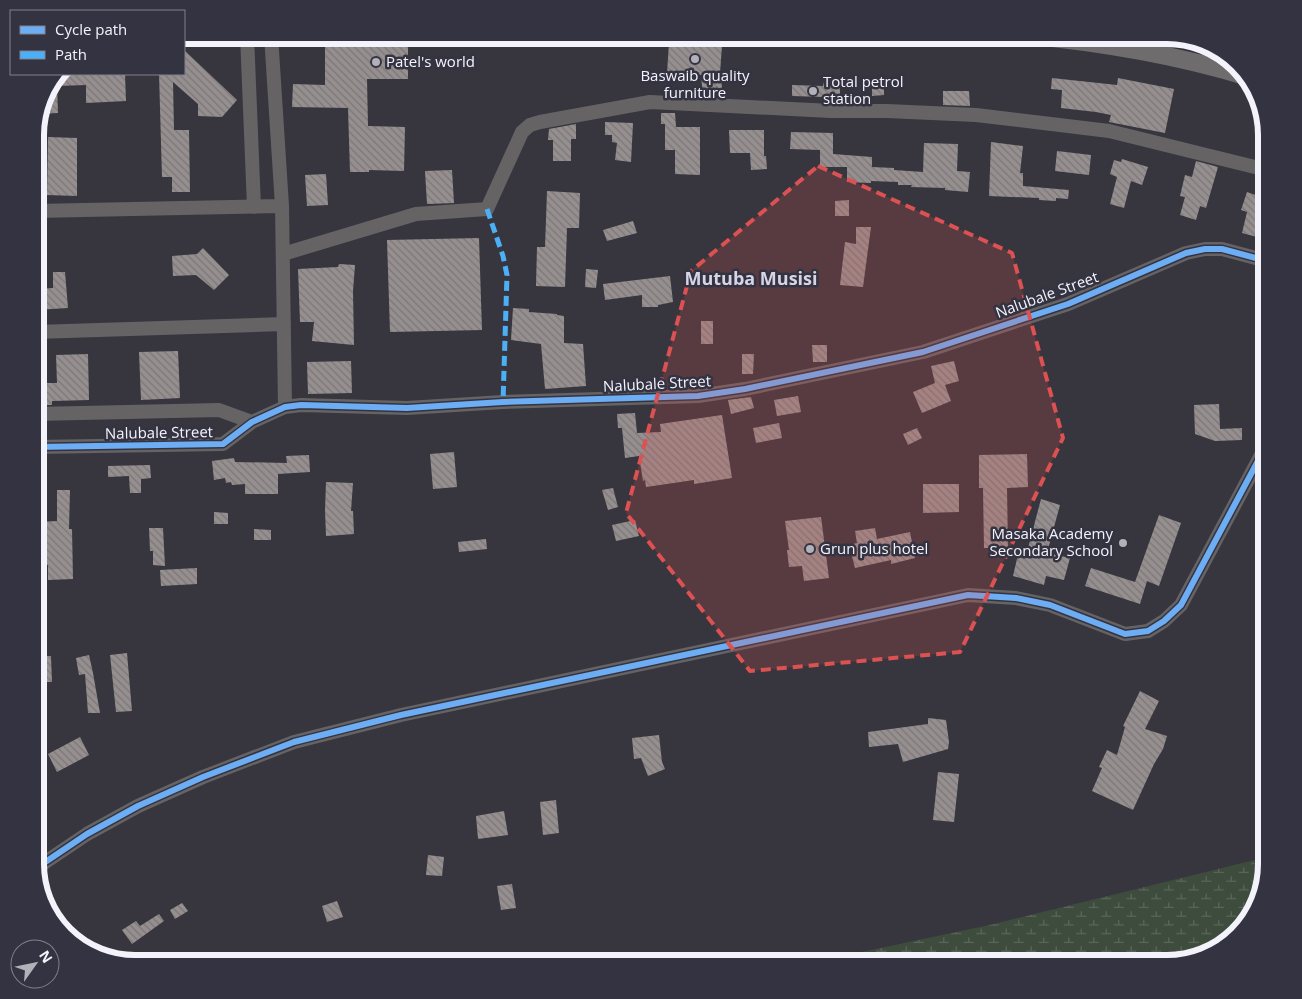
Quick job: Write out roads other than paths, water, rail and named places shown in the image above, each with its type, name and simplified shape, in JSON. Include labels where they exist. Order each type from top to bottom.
[{"type":"main road","points":[[1096,44],[1144,52],[1235,74]]},
{"type":"street","points":[[248,44],[254,207]]},
{"type":"street","points":[[272,44],[282,206],[285,407]]},
{"type":"street","points":[[283,254],[416,214],[486,209],[522,132],[530,125],[650,102],[831,111],[886,111],[976,115],[1109,131],[1258,168]]},
{"type":"street","points":[[44,211],[282,206]]},
{"type":"street","name":"Nalubale Street","points":[[44,447],[223,444],[252,422],[285,407],[300,405],[407,408],[503,402],[698,396],[745,390],[923,352],[1068,304],[1186,253],[1206,249],[1222,249],[1258,259]]},
{"type":"street","points":[[44,332],[284,324]]},
{"type":"street","name":"Nalubale Street","points":[[44,414],[219,410],[252,422]]},
{"type":"street","points":[[44,863],[87,834],[138,806],[294,742],[401,715],[968,595],[1016,598],[1050,605],[1125,634],[1148,631],[1164,621],[1181,605],[1258,461]]},
{"type":"place","name":"Baswaib quality furniture","points":[[695,59]]},
{"type":"place","name":"Patel's world","points":[[376,62]]},
{"type":"place","name":"Total petrol station","points":[[813,91]]},
{"type":"place","name":"Masaka Academy Secondary School","points":[[1123,543]]},
{"type":"place","name":"Grun plus hotel","points":[[810,549]]},
{"type":"district","name":"Mutuba Musisi","points":[[751,279]]}]
